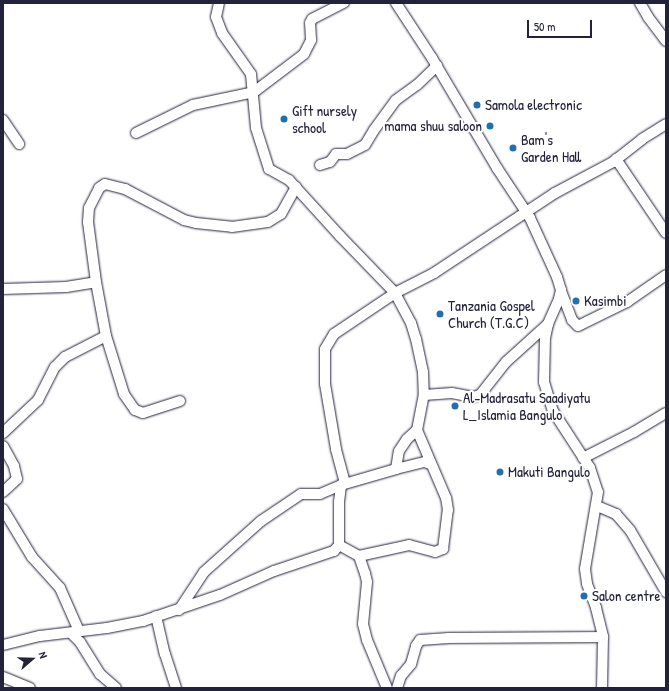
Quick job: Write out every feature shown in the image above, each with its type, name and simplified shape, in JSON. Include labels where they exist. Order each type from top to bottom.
[{"type":"street","points":[[219,3],[216,11],[217,23],[228,43],[251,74],[254,92],[256,128],[265,162],[269,169],[285,177],[296,187],[340,236],[396,293],[411,323],[422,366],[424,396],[417,430],[430,464],[446,498],[447,504],[443,549],[435,552],[409,546],[359,556],[339,545]]},
{"type":"street","points":[[136,133],[193,105],[254,92],[304,54],[311,40],[310,23],[312,19],[344,3]]},
{"type":"street","points":[[396,3],[437,66],[497,168],[536,227],[558,277],[560,290],[572,320],[578,326],[627,302],[666,275]]},
{"type":"street","points":[[640,3],[648,17],[666,41]]},
{"type":"street","points":[[320,166],[330,162],[336,154],[347,154],[365,145],[387,110],[396,100],[417,85],[437,66]]},
{"type":"street","points":[[3,120],[19,144]]},
{"type":"street","points":[[3,645],[40,636],[136,622],[179,610],[220,595],[274,572],[334,551],[339,545],[339,502],[343,484],[325,384],[325,349],[334,334],[396,293],[434,273],[526,211],[616,159],[642,139],[666,124]]},
{"type":"street","points":[[616,159],[666,233]]},
{"type":"street","points":[[180,401],[148,412],[135,410],[124,394],[106,336],[96,282],[88,217],[89,208],[102,185],[125,189],[184,220],[196,224],[232,227],[268,222],[281,214],[296,187]]},
{"type":"street","points":[[3,289],[66,287],[96,282]]},
{"type":"street","points":[[560,290],[559,299],[548,324],[543,356],[544,382],[552,411],[595,477],[598,492],[597,506],[585,569],[587,584],[596,608],[603,637],[602,688]]},
{"type":"street","points":[[424,396],[452,393],[473,397],[480,394],[506,362],[548,324]]},
{"type":"street","points":[[3,433],[38,400],[55,367],[65,357],[106,336]]},
{"type":"street","points":[[583,458],[634,432],[666,413]]},
{"type":"street","points":[[396,469],[399,451],[407,439],[417,430]]},
{"type":"street","points":[[3,446],[14,466],[17,479],[3,492]]},
{"type":"street","points":[[179,610],[204,572],[261,521],[301,494],[320,494],[343,484],[396,469],[425,462],[430,464]]},
{"type":"street","points":[[597,506],[616,514],[630,530],[666,592]]},
{"type":"street","points":[[3,510],[32,556],[60,588],[75,632],[80,642],[100,674],[116,688]]},
{"type":"street","points":[[359,556],[367,582],[363,624],[367,640],[387,688]]},
{"type":"street","points":[[156,616],[164,654],[176,688]]},
{"type":"street","points":[[397,688],[401,676],[411,664],[416,646],[420,640],[449,638],[603,637]]},
{"type":"street","points":[[3,677],[30,688]]},
{"type":"place","name":"Samola electronic","points":[[477,105]]},
{"type":"place","name":"Gift nursely school","points":[[284,119]]},
{"type":"place","name":"mama shuu saloon","points":[[490,126]]},
{"type":"place","name":"Bam's Garden Hall","points":[[513,148]]},
{"type":"place","name":"Kasimbi","points":[[576,301]]},
{"type":"place","name":"Tanzania Gospel Church (T.G.C)","points":[[440,314]]},
{"type":"place","name":"Al-Madrasatu Saadiyatu L_Islamia Bangulo","points":[[455,406]]},
{"type":"place","name":"Makuti Bangulo","points":[[500,472]]},
{"type":"place","name":"Salon centre","points":[[584,596]]}]
